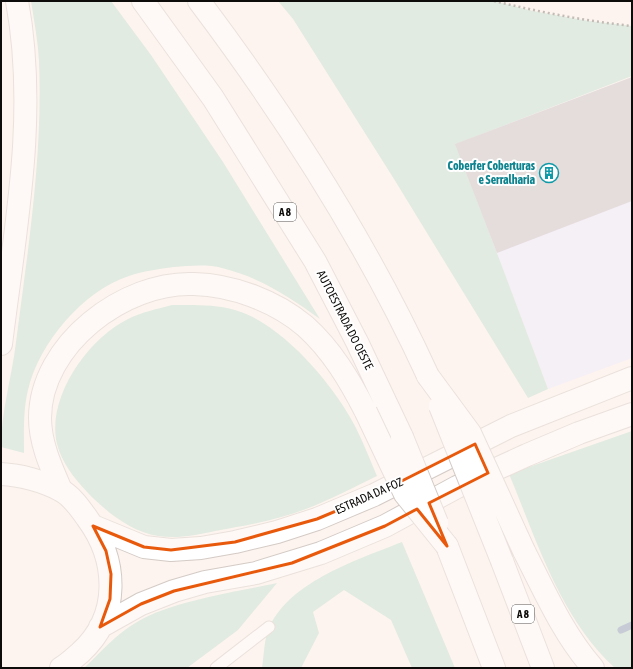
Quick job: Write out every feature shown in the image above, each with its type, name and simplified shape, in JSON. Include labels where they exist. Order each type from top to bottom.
[{"type":"main road","points":[[1,344],[25,153],[25,51],[17,1]]},
{"type":"main road","name":"AUTOESTRADA DO OESTE","points":[[143,1],[213,98],[315,261],[357,342],[402,437],[471,605],[494,668]]},
{"type":"main road","name":"A 8","points":[[199,1],[295,138],[347,220],[404,323],[428,376],[543,668]]},
{"type":"main road","points":[[61,490],[49,462],[41,435],[40,417],[44,395],[55,365],[69,344],[84,328],[107,310],[134,295],[161,288],[193,284],[222,287],[251,295],[283,310],[305,326],[327,348],[348,377],[405,494],[447,546]]},
{"type":"main road","points":[[428,376],[470,433],[524,551],[561,624],[576,647],[594,668]]},
{"type":"main road","name":"ESTRADA DA FOZ","points":[[93,526],[144,547],[171,550],[201,548],[277,532],[317,519],[374,495],[512,426],[632,378]]},
{"type":"main road","points":[[100,627],[141,604],[174,591],[205,582],[256,573],[321,553],[385,526],[457,487],[527,455],[579,433],[632,414]]},
{"type":"main road","points":[[1,474],[33,480],[61,490],[79,506],[93,526],[106,551],[111,574],[110,599],[100,627],[89,644],[61,668]]},
{"type":"lane","points":[[216,668],[269,627]]},
{"type":"path","points":[[494,1],[533,11],[589,21],[632,26]]},
{"type":"highlighted area","points":[[475,444],[488,473],[429,503],[447,546],[417,509],[385,526],[292,563],[174,591],[141,604],[100,627],[110,599],[111,574],[106,551],[93,526],[144,547],[171,550],[235,542],[317,519],[374,495]]},
{"type":"shaded area","points":[[632,79],[632,358],[548,389],[455,144],[598,90]]},
{"type":"green space","points":[[31,1],[111,1],[151,55],[223,162],[320,319],[286,296],[261,282],[236,272],[216,267],[192,266],[157,269],[134,274],[112,283],[80,306],[65,321],[42,354],[34,372],[26,398],[24,453],[1,447],[1,434],[14,355],[34,202],[37,167],[40,96],[39,61]]},
{"type":"green space","points":[[278,1],[494,1],[533,11],[589,21],[632,26],[632,76],[456,144],[548,389],[528,398],[394,179],[293,19]]},
{"type":"green space","points":[[172,305],[211,306],[235,310],[253,317],[271,328],[288,342],[321,376],[347,411],[359,434],[377,476],[324,502],[295,513],[249,525],[187,536],[165,537],[149,534],[123,522],[108,511],[94,499],[70,472],[61,456],[56,439],[55,422],[59,404],[65,386],[75,369],[86,353],[99,339],[128,319]]},
{"type":"green space","points":[[632,431],[632,668],[615,668],[596,648],[579,626],[565,602],[540,552],[509,474]]},
{"type":"green space","points":[[402,542],[455,668],[412,668],[391,620],[344,590],[313,612],[319,633],[301,668],[262,668],[265,641],[268,630],[280,610],[293,596],[310,584],[347,564]]},
{"type":"green space","points":[[277,583],[238,630],[187,668],[84,668],[122,632],[151,615],[168,608],[205,598]]},
{"type":"building","name":"Coberfer Coberturas e Serralharia","points":[[632,77],[632,201],[497,253],[455,144]]},
{"type":"waterway","points":[[621,630],[632,625]]},
{"type":"place","name":"Coberfer Coberturas e Serralharia","points":[[549,173]]}]
